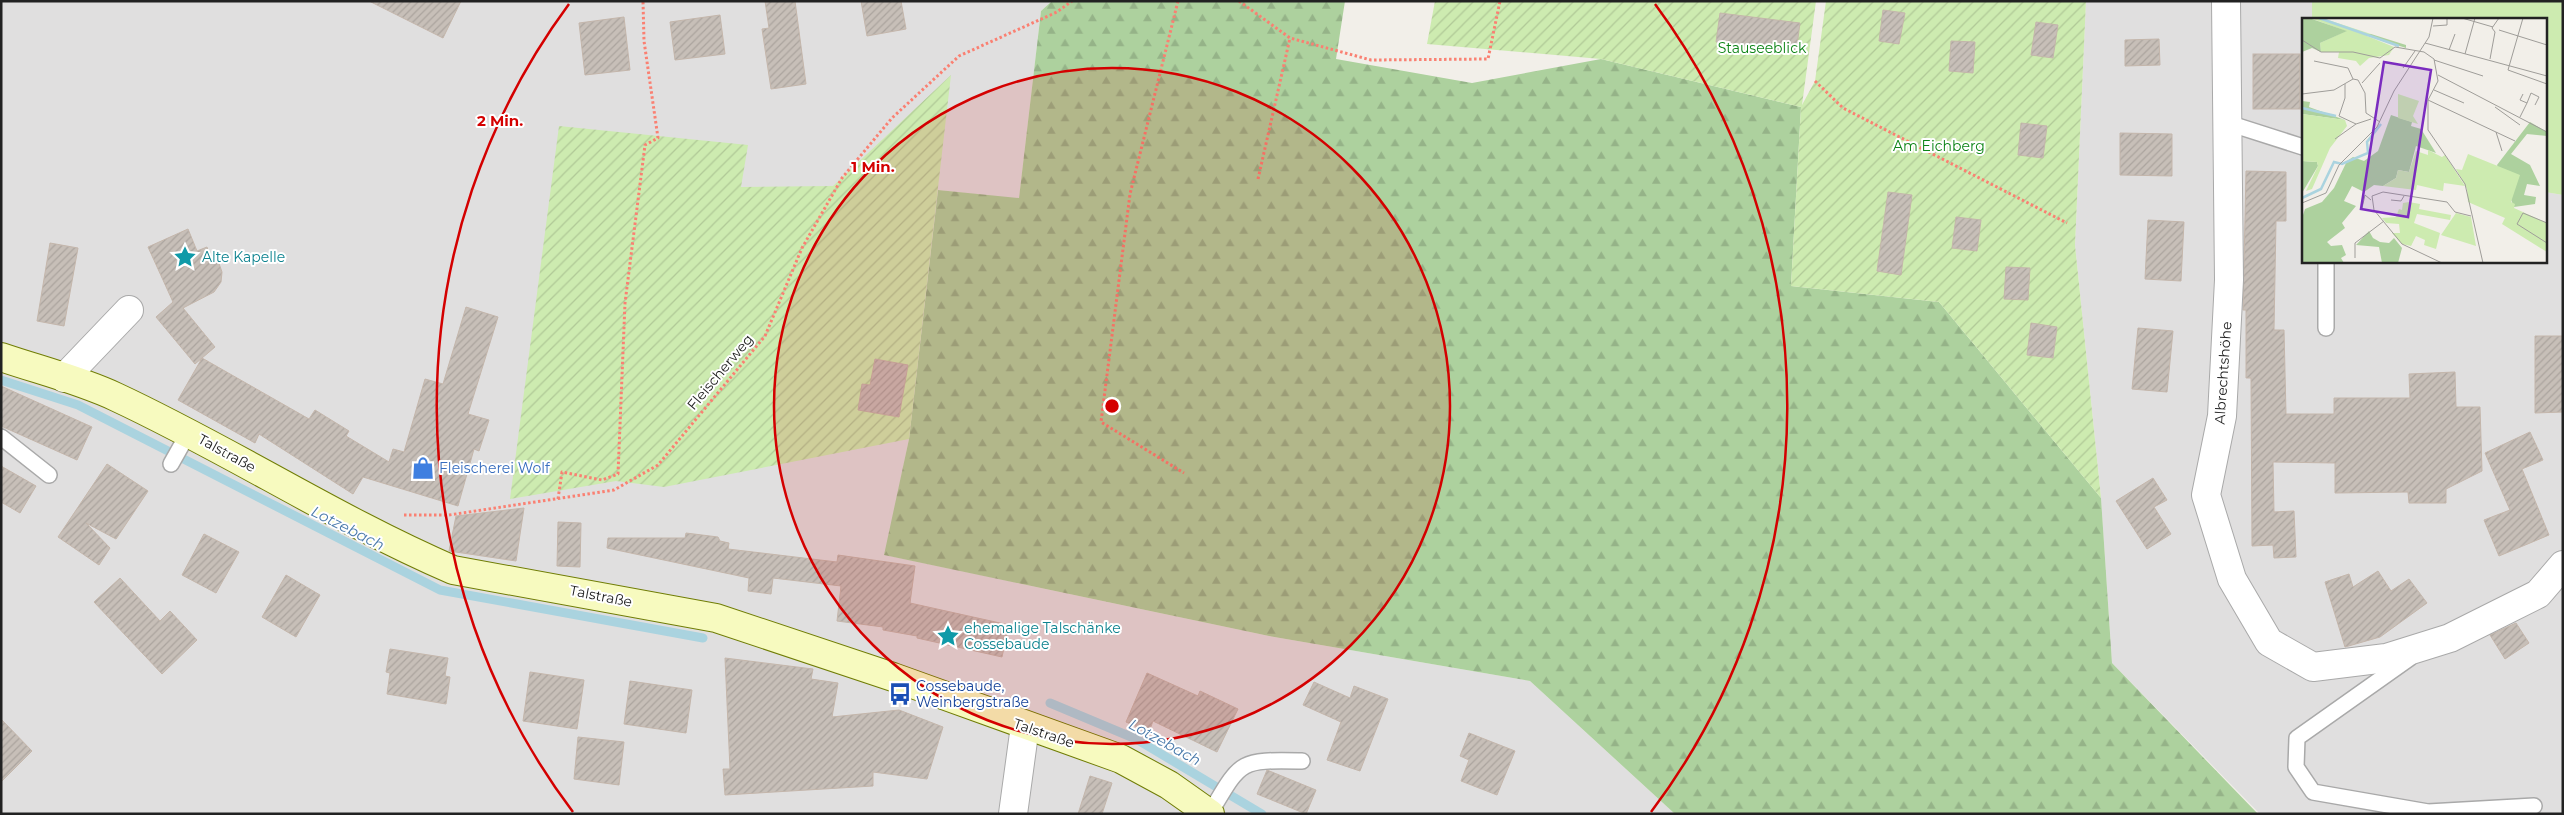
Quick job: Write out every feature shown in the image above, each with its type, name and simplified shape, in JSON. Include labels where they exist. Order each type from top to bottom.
[{"type":"street","name":"Albrechtshöhe","points":[[2226,1],[2229,280],[2222,416],[2206,495],[2232,579],[2270,642],[2313,667],[2386,658],[2450,638],[2538,594],[2563,565]]},
{"type":"street","points":[[64,378],[129,310]]},
{"type":"street","name":"Talstraße","points":[[1,357],[113,395],[184,440],[406,549],[453,570],[716,618],[893,677],[1121,759],[1211,811]]},
{"type":"street","points":[[1013,814],[1025,726]]},
{"type":"lane","points":[[2228,123],[2302,147]]},
{"type":"lane","points":[[2326,262],[2326,328]]},
{"type":"lane","points":[[1,437],[48,475]]},
{"type":"lane","points":[[171,464],[184,440]]},
{"type":"lane","points":[[2428,645],[2373,686],[2319,720],[2297,738],[2296,767],[2313,792],[2428,812],[2534,806]]},
{"type":"lane","points":[[1211,811],[1230,779],[1243,766],[1260,760],[1302,761]]},
{"type":"path","points":[[558,499],[562,472],[602,480],[618,474],[625,303],[645,145],[658,138],[644,41],[643,1]]},
{"type":"path","name":"Fleischerweg","points":[[400,514],[450,515],[614,490],[658,465],[765,336],[802,248],[842,178],[892,118],[959,56],[1057,12],[1072,1]]},
{"type":"path","points":[[1178,1],[1130,194],[1102,422],[1184,473]]},
{"type":"path","points":[[1240,1],[1290,38],[1371,60],[1488,59],[1500,1]]},
{"type":"path","points":[[1258,179],[1290,38]]},
{"type":"path","points":[[1815,81],[1843,108],[2067,223]]},
{"type":"shaded area","points":[[1,1],[1052,1],[1041,11],[1019,199],[938,190],[909,439],[885,555],[1269,636],[1530,681],[1675,814],[1,814]]},
{"type":"shaded area","points":[[2086,1],[2312,1],[2312,18],[2302,18],[2302,262],[2546,262],[2546,192],[2563,195],[2563,814],[2260,814],[2112,663],[2101,498],[2075,245]]},
{"type":"green space","points":[[1052,1],[1345,1],[1336,59],[1472,83],[1601,59],[1801,107],[1791,286],[1939,302],[2101,498],[2112,663],[2258,814],[1675,814],[1530,681],[1269,636],[884,555],[909,439],[938,190],[1019,198],[1041,11]]},
{"type":"green space","name":"Am Eichberg","points":[[1435,1],[1816,1],[1802,105],[1815,81],[1826,1],[2086,1],[2075,245],[2101,498],[1939,302],[1791,286],[1801,107],[1601,59],[1427,44]]},
{"type":"green space","points":[[2312,1],[2563,1],[2563,195],[2546,192],[2546,18],[2312,18]]},
{"type":"green space","points":[[951,75],[909,439],[664,487],[616,481],[510,499],[559,126],[748,145],[741,187],[833,186]]},
{"type":"building","points":[[369,1],[461,1],[443,38]]},
{"type":"building","points":[[765,1],[795,1],[806,84],[771,89],[762,29],[769,28]]},
{"type":"building","points":[[861,1],[901,1],[906,29],[867,36]]},
{"type":"building","points":[[1883,10],[1905,13],[1899,44],[1879,41]]},
{"type":"building","points":[[1720,13],[1800,23],[1796,53],[1716,42]]},
{"type":"building","points":[[720,15],[725,54],[675,60],[670,22]]},
{"type":"building","points":[[624,17],[630,70],[585,75],[579,23]]},
{"type":"building","points":[[2036,22],[2058,25],[2053,58],[2031,55]]},
{"type":"building","points":[[2159,39],[2160,65],[2125,66],[2125,40]]},
{"type":"building","points":[[1951,41],[1975,42],[1973,73],[1949,71]]},
{"type":"building","points":[[2253,54],[2300,54],[2300,109],[2253,109]]},
{"type":"building","points":[[2021,123],[2047,126],[2043,158],[2018,155]]},
{"type":"building","points":[[2120,133],[2172,134],[2172,176],[2120,175]]},
{"type":"building","points":[[2246,171],[2286,172],[2286,221],[2276,221],[2274,330],[2284,330],[2286,414],[2334,414],[2334,398],[2410,398],[2409,374],[2455,372],[2456,407],[2480,407],[2482,471],[2446,489],[2446,503],[2409,503],[2408,492],[2335,493],[2335,463],[2273,462],[2274,512],[2294,511],[2296,557],[2274,558],[2273,545],[2252,546],[2251,378],[2246,378],[2246,310],[2243,310]]},
{"type":"building","points":[[1888,192],[1912,195],[1901,275],[1877,271]]},
{"type":"building","points":[[1956,217],[1981,220],[1977,251],[1952,248]]},
{"type":"building","points":[[2148,220],[2184,222],[2181,281],[2145,279]]},
{"type":"building","points":[[188,229],[197,251],[207,247],[210,256],[216,255],[222,272],[221,282],[214,292],[183,308],[215,347],[195,364],[156,317],[173,302],[148,247]]},
{"type":"building","points":[[50,243],[78,248],[64,326],[37,321]]},
{"type":"building","points":[[2006,267],[2030,268],[2028,300],[2004,299]]},
{"type":"building","points":[[466,307],[498,317],[468,414],[489,420],[479,451],[474,449],[458,506],[363,477],[353,494],[259,434],[255,443],[178,400],[202,358],[309,419],[315,410],[349,431],[346,436],[389,462],[393,449],[404,452],[425,379],[443,384]]},
{"type":"building","points":[[2031,323],[2057,327],[2053,358],[2027,355]]},
{"type":"building","points":[[2138,328],[2173,331],[2167,392],[2132,389]]},
{"type":"building","points":[[2535,336],[2563,336],[2563,412],[2535,413]]},
{"type":"building","points":[[875,359],[908,365],[899,417],[858,410],[862,384],[870,385]]},
{"type":"building","points":[[1,386],[92,427],[77,460],[1,426]]},
{"type":"building","points":[[2530,432],[2543,460],[2522,469],[2549,535],[2499,556],[2484,520],[2510,510],[2485,453]]},
{"type":"building","points":[[107,464],[148,491],[116,539],[86,523],[110,548],[99,565],[58,537]]},
{"type":"building","points":[[1,466],[36,486],[20,513],[1,502]]},
{"type":"building","points":[[2153,478],[2167,500],[2154,507],[2171,534],[2147,549],[2116,501]]},
{"type":"building","points":[[524,508],[516,561],[449,551],[456,516]]},
{"type":"building","points":[[558,522],[581,523],[580,567],[557,566]]},
{"type":"building","points":[[686,533],[718,537],[720,541],[729,543],[728,549],[837,562],[838,555],[915,566],[910,603],[1009,625],[1002,657],[917,638],[917,636],[883,630],[883,627],[837,621],[841,586],[773,578],[771,594],[748,591],[749,578],[607,548],[608,538],[685,538]]},
{"type":"building","points":[[204,534],[239,552],[216,593],[182,575]]},
{"type":"building","points":[[2378,571],[2391,591],[2409,579],[2427,603],[2380,637],[2345,647],[2325,582],[2349,574],[2353,587]]},
{"type":"building","points":[[286,575],[320,595],[296,637],[262,617]]},
{"type":"building","points":[[120,578],[160,621],[170,611],[197,640],[162,674],[94,602]]},
{"type":"building","points":[[2516,623],[2529,643],[2505,659],[2490,635]]},
{"type":"building","points":[[390,649],[448,658],[445,676],[450,677],[446,704],[387,694],[390,673],[386,672]]},
{"type":"building","points":[[725,658],[813,669],[811,679],[838,683],[832,717],[899,710],[943,727],[927,779],[873,772],[873,786],[725,795],[723,769],[730,769]]},
{"type":"building","points":[[530,672],[584,680],[577,729],[523,721]]},
{"type":"building","points":[[1147,673],[1198,696],[1200,691],[1238,709],[1217,752],[1153,721],[1149,732],[1126,722]]},
{"type":"building","points":[[630,681],[692,690],[686,733],[624,724]]},
{"type":"building","points":[[1314,682],[1350,698],[1354,686],[1388,699],[1360,771],[1327,760],[1341,722],[1303,705]]},
{"type":"building","points":[[1,719],[32,751],[1,782]]},
{"type":"building","points":[[1469,733],[1515,751],[1497,795],[1461,781],[1469,760],[1460,756]]},
{"type":"building","points":[[578,737],[624,742],[619,785],[574,779]]},
{"type":"building","points":[[1267,770],[1316,790],[1306,814],[1257,794]]},
{"type":"building","points":[[1090,776],[1112,783],[1102,814],[1078,814]]},
{"type":"waterway","name":"Lotzebach","points":[[1,380],[78,405],[440,590],[703,638]]},
{"type":"waterway","name":"Lotzebach","points":[[1050,703],[1136,739],[1262,814]]},
{"type":"place","name":"Alte Kapelle","points":[[185,257]]},
{"type":"place","name":"Fleischerei Wolf","points":[[423,468]]},
{"type":"place","name":"ehemalige Talschänke Cossebaude","points":[[948,636]]},
{"type":"place","name":"Cossebaude, Weinbergstraße","points":[[900,694]]},
{"type":"park label","name":"Stauseeblick","points":[[1762,48]]}]
